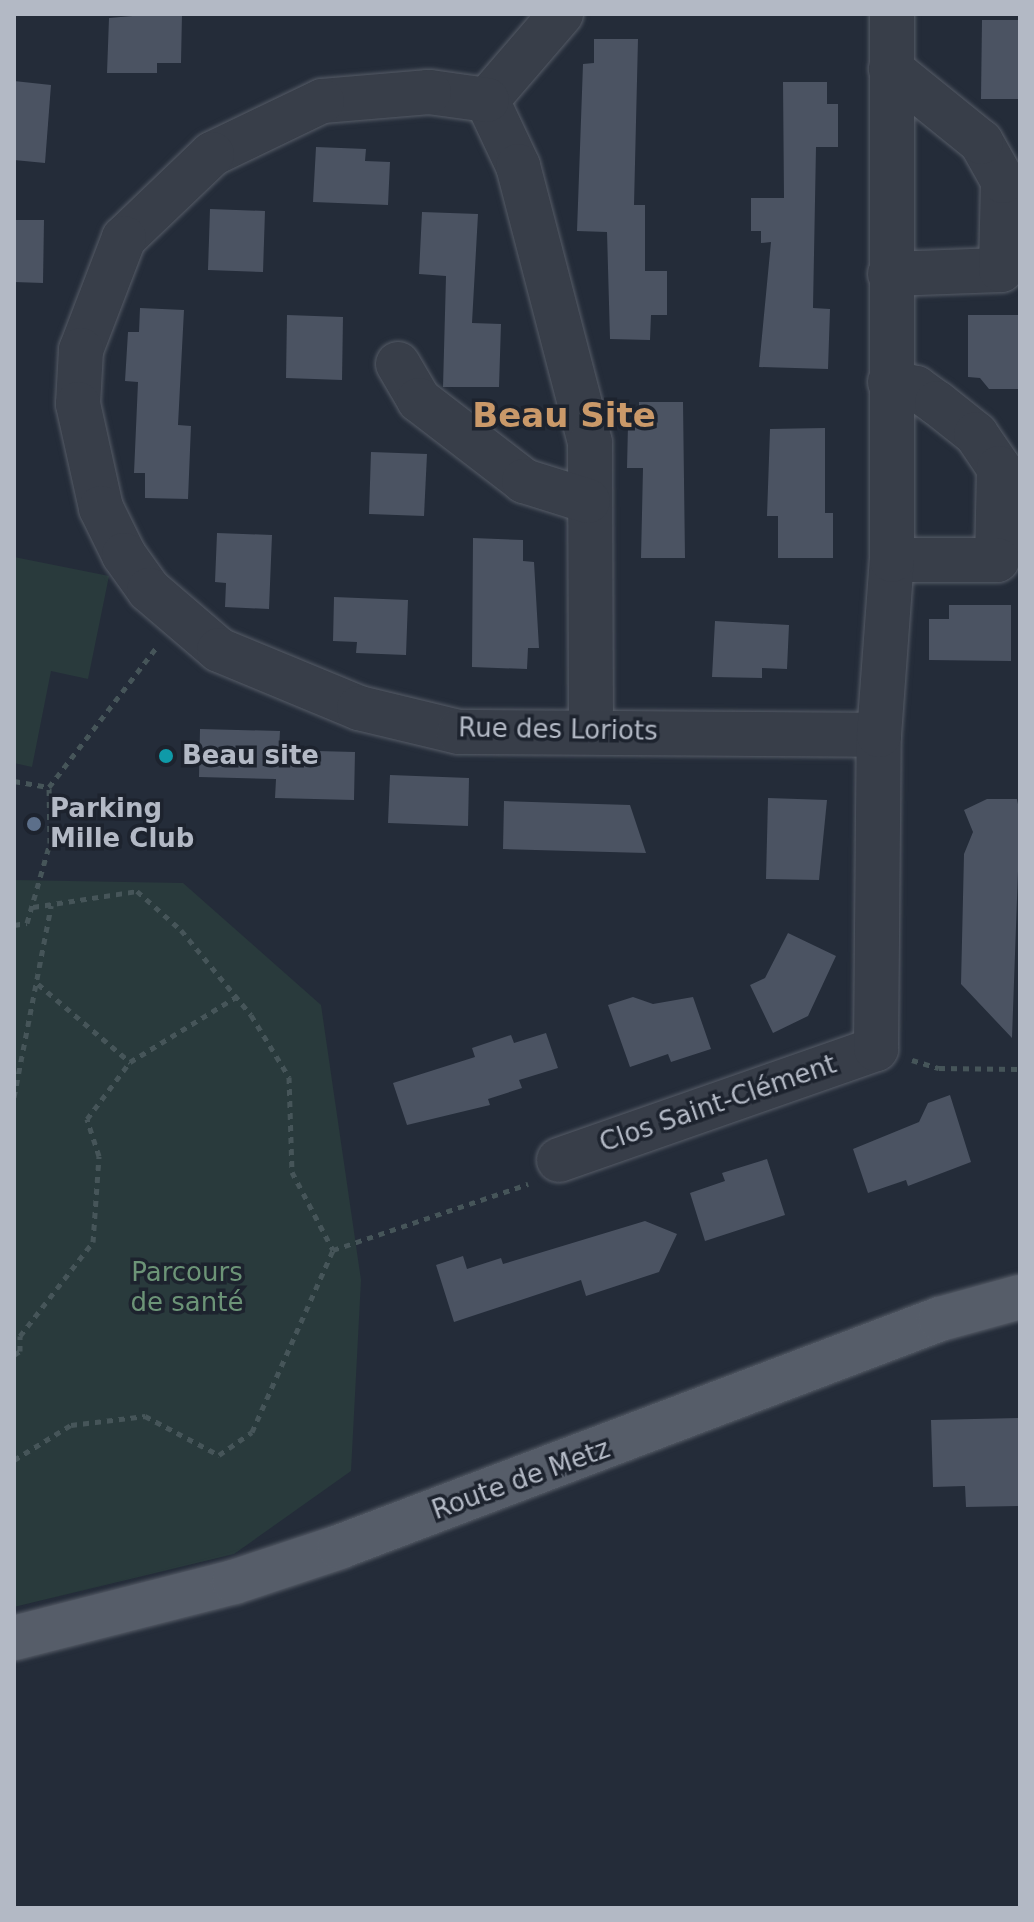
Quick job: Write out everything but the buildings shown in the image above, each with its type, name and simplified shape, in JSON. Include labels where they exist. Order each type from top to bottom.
[{"type":"main road","name":"Route de Metz","points":[[14,1638],[219,1586],[324,1552],[940,1319],[1020,1297]]},
{"type":"street","points":[[561,14],[487,100],[518,166],[590,443],[591,731]]},
{"type":"street","points":[[876,1049],[879,735],[892,560],[892,14]]},
{"type":"street","points":[[890,274],[1001,270],[1003,181],[981,142],[891,69]]},
{"type":"street","name":"Rue des Loriots","points":[[487,100],[429,92],[322,101],[212,154],[124,238],[81,350],[78,404],[101,508],[133,567],[180,619],[219,650],[267,674],[359,708],[459,732],[879,735]]},
{"type":"street","points":[[398,364],[419,400],[524,481],[588,501]]},
{"type":"street","points":[[890,382],[916,388],[937,403],[976,434],[999,468],[997,560],[892,560]]},
{"type":"street","name":"Clos Saint-Clément","points":[[559,1160],[876,1049]]},
{"type":"path","points":[[14,925],[27,923],[50,843],[49,787],[180,619]]},
{"type":"path","points":[[14,781],[49,787]]},
{"type":"path","points":[[33,907],[137,891],[181,930],[236,997],[289,1077],[292,1172],[333,1250]]},
{"type":"path","points":[[14,1097],[51,906]]},
{"type":"path","points":[[38,984],[130,1062]]},
{"type":"path","points":[[14,1355],[20,1351],[20,1336],[93,1242],[99,1156],[87,1119],[130,1062],[236,997]]},
{"type":"path","points":[[876,1049],[939,1068],[1020,1069]]},
{"type":"path","points":[[14,1460],[71,1425],[145,1416],[219,1455],[252,1432],[333,1250],[524,1187],[559,1160]]},
{"type":"green space","points":[[14,557],[109,576],[88,679],[51,671],[32,767],[14,763]]},
{"type":"green space","name":"Parcours de santé","points":[[14,880],[183,883],[321,1005],[361,1280],[351,1471],[234,1554],[14,1607]]},
{"type":"place","name":"Beau site","points":[[166,756]]},
{"type":"place","name":"Parking Mille Club","points":[[34,824]]},
{"type":"district","name":"Beau Site","points":[[564,416]]}]
